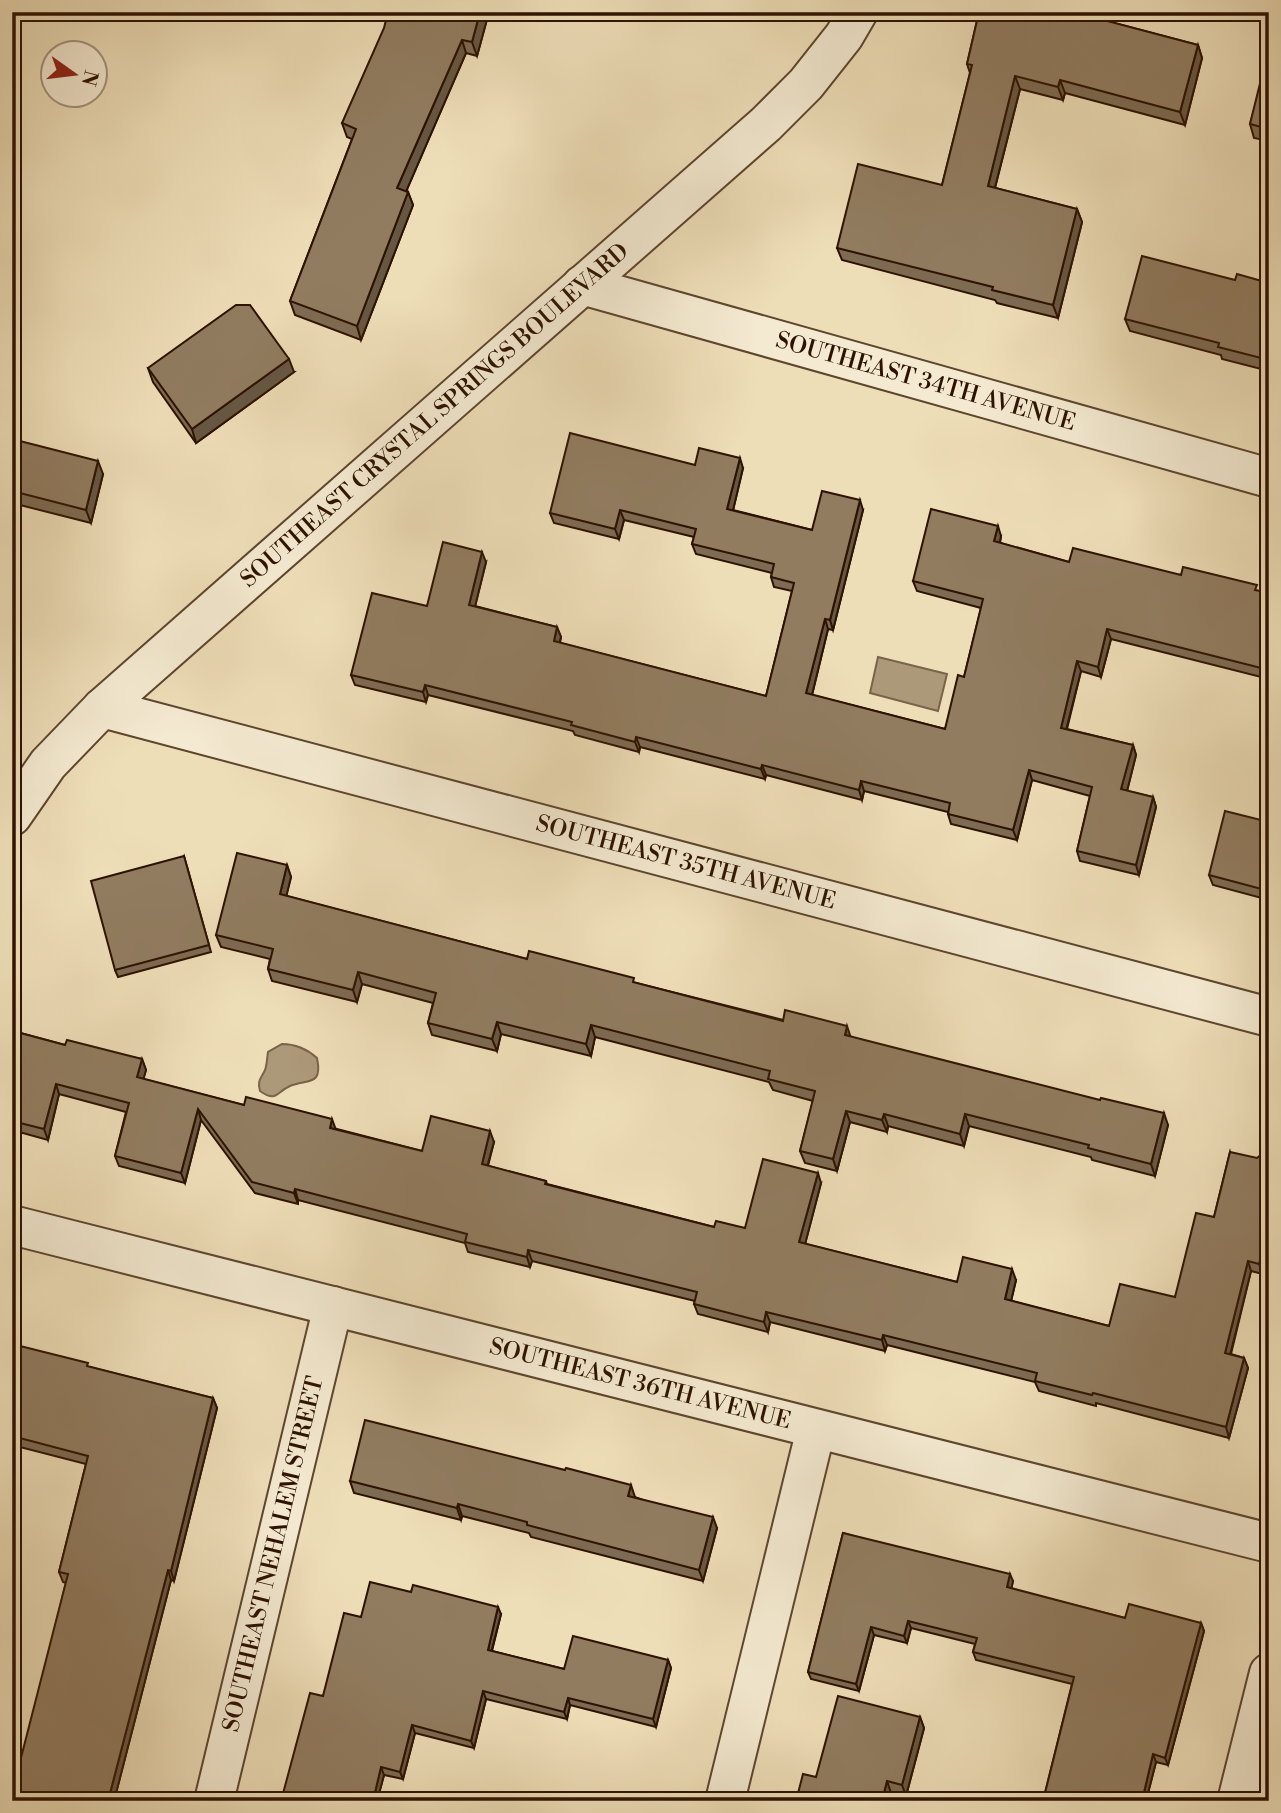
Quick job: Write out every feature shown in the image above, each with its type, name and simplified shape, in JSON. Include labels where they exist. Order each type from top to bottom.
[{"type":"street","name":"SOUTHEAST CRYSTAL SPRINGS BOULEVARD","points":[[12,816],[48,764],[102,708],[774,116],[806,84],[844,36],[858,12]]},
{"type":"street","name":"SOUTHEAST 34TH AVENUE","points":[[582,285],[1269,478]]},
{"type":"street","name":"SOUTHEAST 35TH AVENUE","points":[[102,708],[1269,1017]]},
{"type":"street","name":"SOUTHEAST 36TH AVENUE","points":[[12,1225],[1269,1543]]},
{"type":"street","name":"SOUTHEAST NEHALEM STREET","points":[[214,1801],[333,1306]]},
{"type":"street","points":[[725,1801],[816,1429]]},
{"type":"street","points":[[1237,1801],[1269,1674]]},
{"type":"shaded area","points":[[878,657],[947,674],[938,711],[870,693]]},
{"type":"shaded area","points":[[282,1044],[297,1046],[317,1058],[318,1073],[312,1080],[290,1086],[270,1096],[260,1091],[259,1082],[266,1068],[268,1052]]},
{"type":"building","points":[[388,12],[480,12],[472,42],[462,40],[397,188],[408,192],[357,326],[290,301],[356,129],[342,123],[384,28]]},
{"type":"building","points":[[979,12],[1077,12],[1198,45],[1180,112],[1060,80],[1058,87],[1015,76],[988,186],[1077,209],[1053,305],[837,248],[858,164],[942,185],[972,65],[967,64]]},
{"type":"building","points":[[1267,55],[1269,56],[1269,129],[1250,124]]},
{"type":"building","points":[[1142,256],[1235,280],[1237,274],[1269,283],[1269,360],[1218,347],[1219,343],[1125,319]]},
{"type":"building","points":[[236,305],[250,305],[289,359],[192,429],[148,368]]},
{"type":"building","points":[[570,433],[695,465],[699,448],[740,458],[727,509],[812,530],[822,491],[860,500],[830,620],[825,619],[806,693],[945,729],[958,675],[964,677],[983,599],[913,581],[931,509],[998,526],[994,541],[1069,562],[1073,548],[1181,575],[1183,567],[1257,585],[1255,590],[1269,593],[1269,670],[1107,629],[1098,667],[1077,661],[1061,728],[1133,745],[1121,789],[1153,797],[1136,865],[1077,851],[1092,787],[1029,770],[1013,830],[948,814],[950,803],[861,781],[859,790],[762,765],[761,769],[636,737],[635,742],[571,725],[572,722],[425,685],[423,692],[351,675],[372,593],[427,606],[443,542],[482,552],[469,605],[557,627],[554,641],[766,696],[794,583],[771,577],[774,564],[692,544],[696,529],[620,510],[615,529],[550,513]]},
{"type":"building","points":[[12,439],[98,461],[86,510],[12,491]]},
{"type":"building","points":[[1225,811],[1269,822],[1269,891],[1209,875]]},
{"type":"building","points":[[237,853],[287,865],[280,894],[527,959],[529,951],[634,978],[633,982],[783,1021],[785,1010],[847,1026],[845,1035],[1100,1100],[1101,1098],[1164,1113],[1151,1164],[1088,1148],[1089,1145],[965,1114],[960,1134],[884,1114],[882,1120],[846,1111],[833,1159],[800,1151],[815,1091],[768,1079],[770,1071],[591,1025],[586,1044],[497,1022],[492,1039],[428,1023],[436,993],[358,972],[353,990],[268,969],[273,949],[216,935]]},
{"type":"building","points":[[184,856],[209,945],[115,970],[91,881]]},
{"type":"building","points":[[13,1031],[65,1045],[67,1040],[142,1059],[137,1077],[244,1105],[246,1097],[332,1119],[330,1128],[422,1151],[431,1116],[490,1131],[482,1164],[546,1181],[545,1184],[714,1227],[716,1221],[745,1228],[763,1159],[818,1173],[799,1242],[957,1282],[963,1257],[1012,1269],[1005,1299],[1109,1326],[1120,1284],[1175,1297],[1196,1213],[1214,1217],[1230,1152],[1257,1158],[1269,1148],[1269,1226],[1259,1264],[1248,1261],[1225,1353],[1244,1358],[1226,1427],[1035,1381],[1037,1373],[883,1335],[882,1340],[766,1312],[764,1322],[694,1304],[697,1292],[528,1250],[527,1257],[465,1242],[467,1234],[295,1189],[294,1193],[252,1182],[198,1109],[181,1173],[115,1156],[129,1103],[56,1084],[44,1129],[12,1121]]},
{"type":"building","points":[[12,1344],[213,1398],[171,1571],[168,1570],[108,1801],[12,1801],[68,1574],[59,1572],[88,1456],[12,1436]]},
{"type":"building","points":[[365,1420],[631,1485],[628,1496],[713,1517],[699,1570],[458,1504],[457,1508],[350,1481]]},
{"type":"building","points":[[843,1533],[1010,1574],[1007,1587],[1125,1618],[1129,1604],[1201,1623],[1165,1758],[1153,1754],[1142,1801],[1043,1801],[1074,1677],[973,1652],[977,1638],[908,1621],[904,1636],[871,1627],[856,1684],[808,1672]]},
{"type":"building","points":[[370,1582],[411,1592],[413,1585],[498,1607],[488,1650],[564,1669],[573,1636],[668,1660],[653,1719],[568,1698],[564,1712],[483,1691],[471,1741],[412,1725],[400,1772],[381,1767],[373,1801],[281,1801],[310,1693],[323,1696],[344,1613],[361,1617]]},
{"type":"building","points":[[838,1696],[920,1717],[902,1785],[887,1781],[882,1801],[796,1801],[803,1774],[816,1777]]},
{"type":"building","points":[[583,1793],[611,1801],[581,1801]]}]
